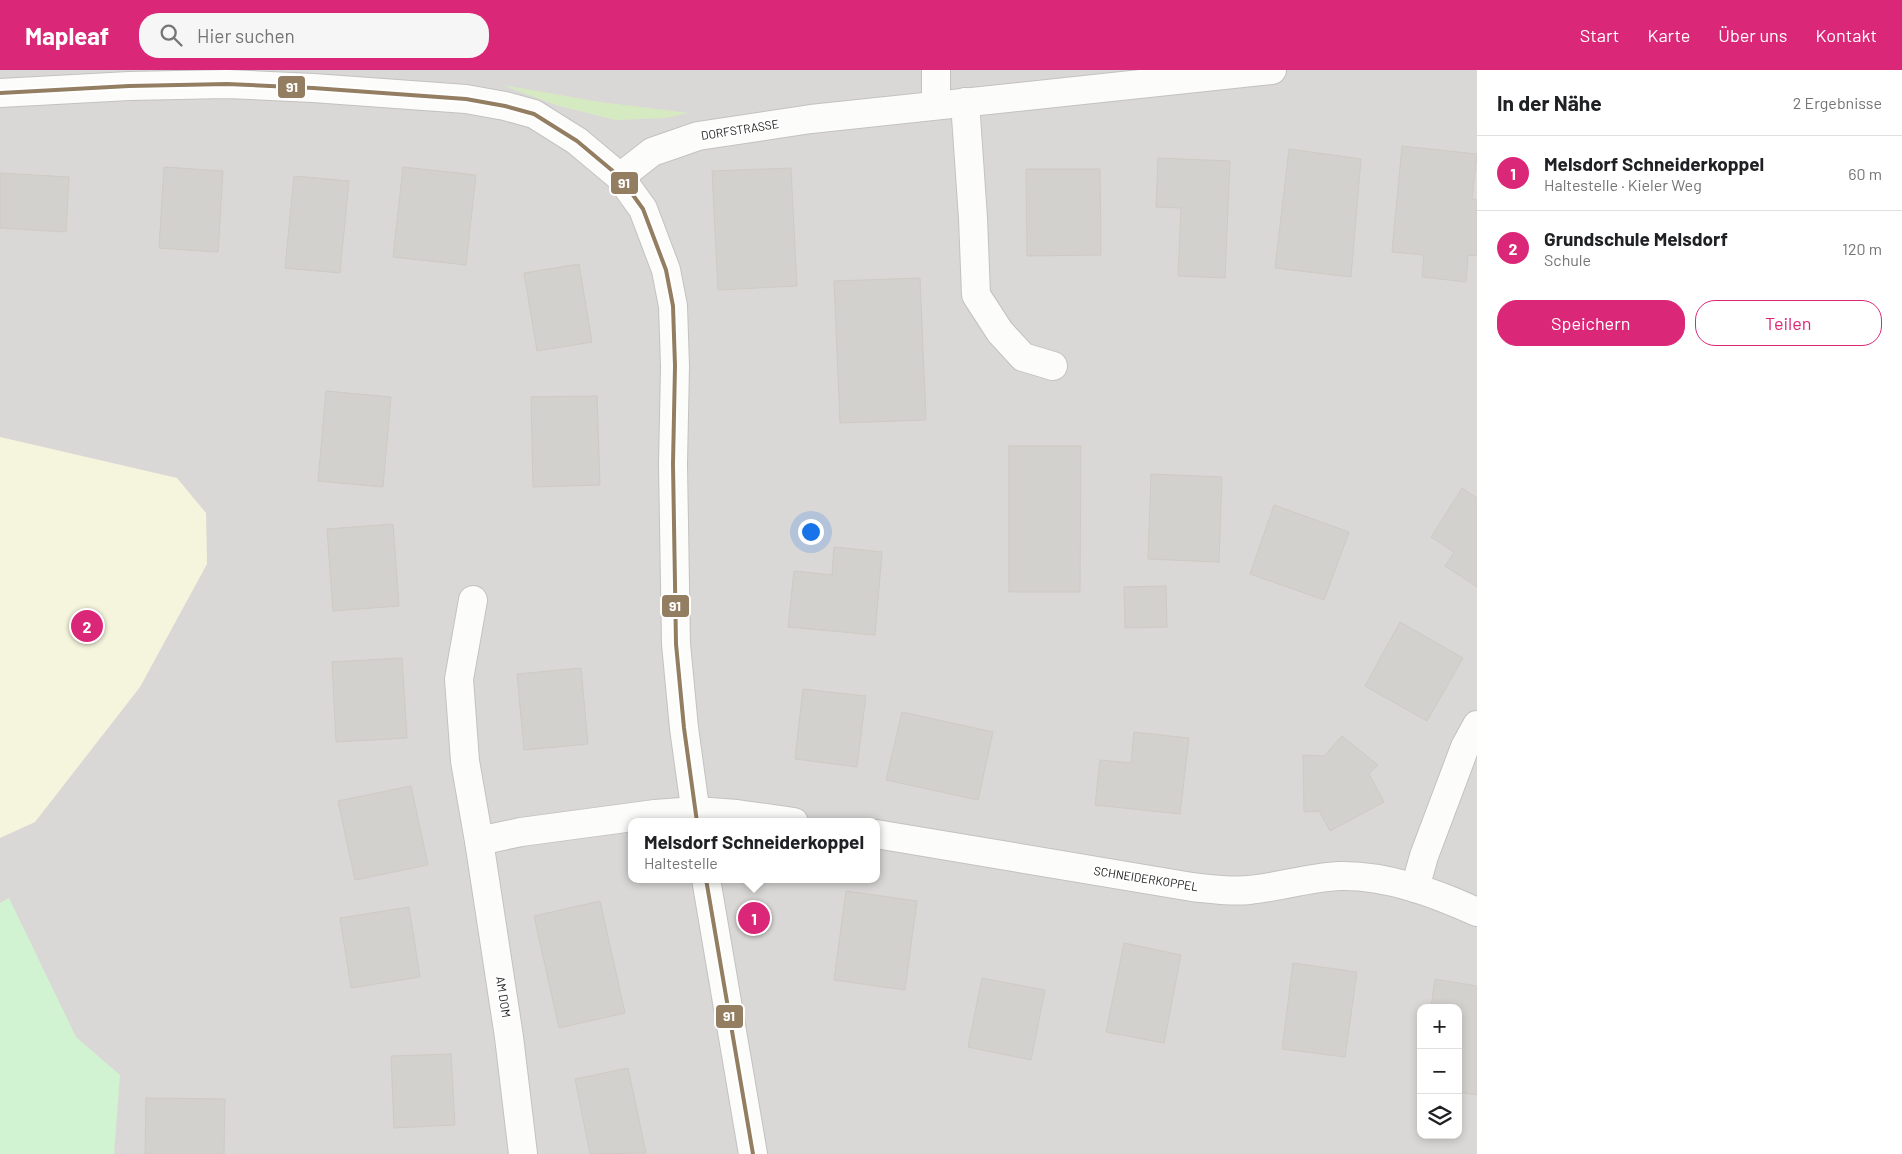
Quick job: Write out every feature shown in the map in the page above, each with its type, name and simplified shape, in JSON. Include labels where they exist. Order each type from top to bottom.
[{"type":"street","points":[[936,70],[936,105]]},
{"type":"street","name":"DORFSTRASSE","points":[[620,177],[652,152],[698,136],[811,119],[1272,70]]},
{"type":"street","points":[[0,93],[129,86],[227,84],[466,98],[534,114],[577,141],[620,177],[644,209],[666,270],[673,306],[676,644],[684,728],[696,817]]},
{"type":"street","points":[[964,102],[973,218],[976,295],[1000,332],[1023,357],[1053,366]]},
{"type":"street","name":"AM DOM","points":[[473,600],[459,679],[465,761],[509,1037],[523,1154]]},
{"type":"street","points":[[1415,888],[1424,856],[1465,747],[1477,725]]},
{"type":"street","points":[[479,841],[522,832],[655,814],[696,817],[737,814],[766,818]]},
{"type":"street","name":"SCHNEIDERKOPPEL","points":[[880,835],[1219,890],[1251,890],[1339,876],[1366,877],[1415,888],[1448,899],[1477,912]]},
{"type":"street","points":[[707,883],[753,1154]]},
{"type":"shaded area","points":[[0,70],[1477,70],[1477,1154],[0,1154]]},
{"type":"shaded area","points":[[0,437],[177,478],[206,513],[207,564],[140,687],[35,822],[0,838]]},
{"type":"green space","points":[[502,85],[600,102],[689,113],[665,118],[616,120],[556,105]]},
{"type":"green space","points":[[9,898],[76,1037],[120,1075],[114,1154],[0,1154],[0,903]]},
{"type":"building","points":[[1402,146],[1477,154],[1472,199],[1477,200],[1477,256],[1468,255],[1466,282],[1422,277],[1424,255],[1392,252]]},
{"type":"building","points":[[1289,149],[1361,159],[1351,277],[1275,268]]},
{"type":"building","points":[[1158,158],[1230,161],[1225,278],[1178,276],[1181,208],[1156,207]]},
{"type":"building","points":[[164,167],[223,171],[218,252],[159,248]]},
{"type":"building","points":[[403,167],[476,175],[466,265],[393,257]]},
{"type":"building","points":[[791,168],[797,286],[718,290],[712,171]]},
{"type":"building","points":[[1026,169],[1100,169],[1101,255],[1027,256]]},
{"type":"building","points":[[0,173],[69,177],[66,232],[0,228]]},
{"type":"building","points":[[294,176],[349,181],[340,273],[285,268]]},
{"type":"building","points":[[579,264],[592,342],[537,351],[524,273]]},
{"type":"building","points":[[920,278],[926,420],[840,423],[834,281]]},
{"type":"building","points":[[326,391],[391,397],[383,487],[318,481]]},
{"type":"building","points":[[597,396],[600,485],[533,487],[531,397]]},
{"type":"building","points":[[1009,446],[1081,446],[1080,592],[1009,592]]},
{"type":"building","points":[[1151,474],[1222,477],[1219,562],[1148,559]]},
{"type":"building","points":[[1462,488],[1477,498],[1477,587],[1445,566],[1454,552],[1431,537]]},
{"type":"building","points":[[1274,505],[1349,532],[1324,600],[1250,574]]},
{"type":"building","points":[[393,524],[399,606],[333,611],[327,529]]},
{"type":"building","points":[[834,547],[882,552],[875,635],[788,627],[794,571],[832,575]]},
{"type":"building","points":[[1166,586],[1167,627],[1125,628],[1124,587]]},
{"type":"building","points":[[1400,622],[1463,658],[1427,721],[1365,686]]},
{"type":"building","points":[[402,658],[407,738],[336,742],[332,662]]},
{"type":"building","points":[[581,668],[588,744],[524,750],[517,674]]},
{"type":"building","points":[[803,689],[866,696],[857,767],[795,759]]},
{"type":"building","points":[[902,712],[993,732],[978,800],[886,780]]},
{"type":"building","points":[[1134,732],[1189,738],[1180,814],[1095,805],[1100,760],[1131,763]]},
{"type":"building","points":[[1342,736],[1378,765],[1369,774],[1384,802],[1330,831],[1319,811],[1304,812],[1303,755],[1324,756]]},
{"type":"building","points":[[411,786],[428,865],[355,880],[338,801]]},
{"type":"building","points":[[846,891],[917,901],[905,990],[834,980]]},
{"type":"building","points":[[600,901],[625,1013],[559,1028],[534,916]]},
{"type":"building","points":[[409,907],[420,977],[351,988],[340,918]]},
{"type":"building","points":[[1124,943],[1181,955],[1164,1043],[1106,1032]]},
{"type":"building","points":[[1293,963],[1357,972],[1345,1057],[1282,1049]]},
{"type":"building","points":[[982,978],[1045,990],[1031,1060],[968,1047]]},
{"type":"building","points":[[1435,979],[1477,986],[1477,1095],[1462,1093],[1462,1004],[1432,1004]]},
{"type":"building","points":[[451,1054],[455,1125],[394,1128],[391,1056]]},
{"type":"building","points":[[628,1068],[646,1153],[590,1154],[575,1079]]},
{"type":"building","points":[[146,1098],[225,1099],[224,1154],[145,1154]]},
{"type":"transit line","name":"91","points":[[0,93],[129,86],[227,84],[466,99],[505,106],[534,114],[577,141],[620,177],[643,209],[666,270],[673,306],[676,644],[684,728],[696,818]]},
{"type":"transit line","name":"91","points":[[707,883],[753,1154]]},
{"type":"place","name":"Grundschule Melsdorf","points":[[87,626]]},
{"type":"place","name":"Melsdorf Schneiderkoppel","points":[[754,918]]}]
